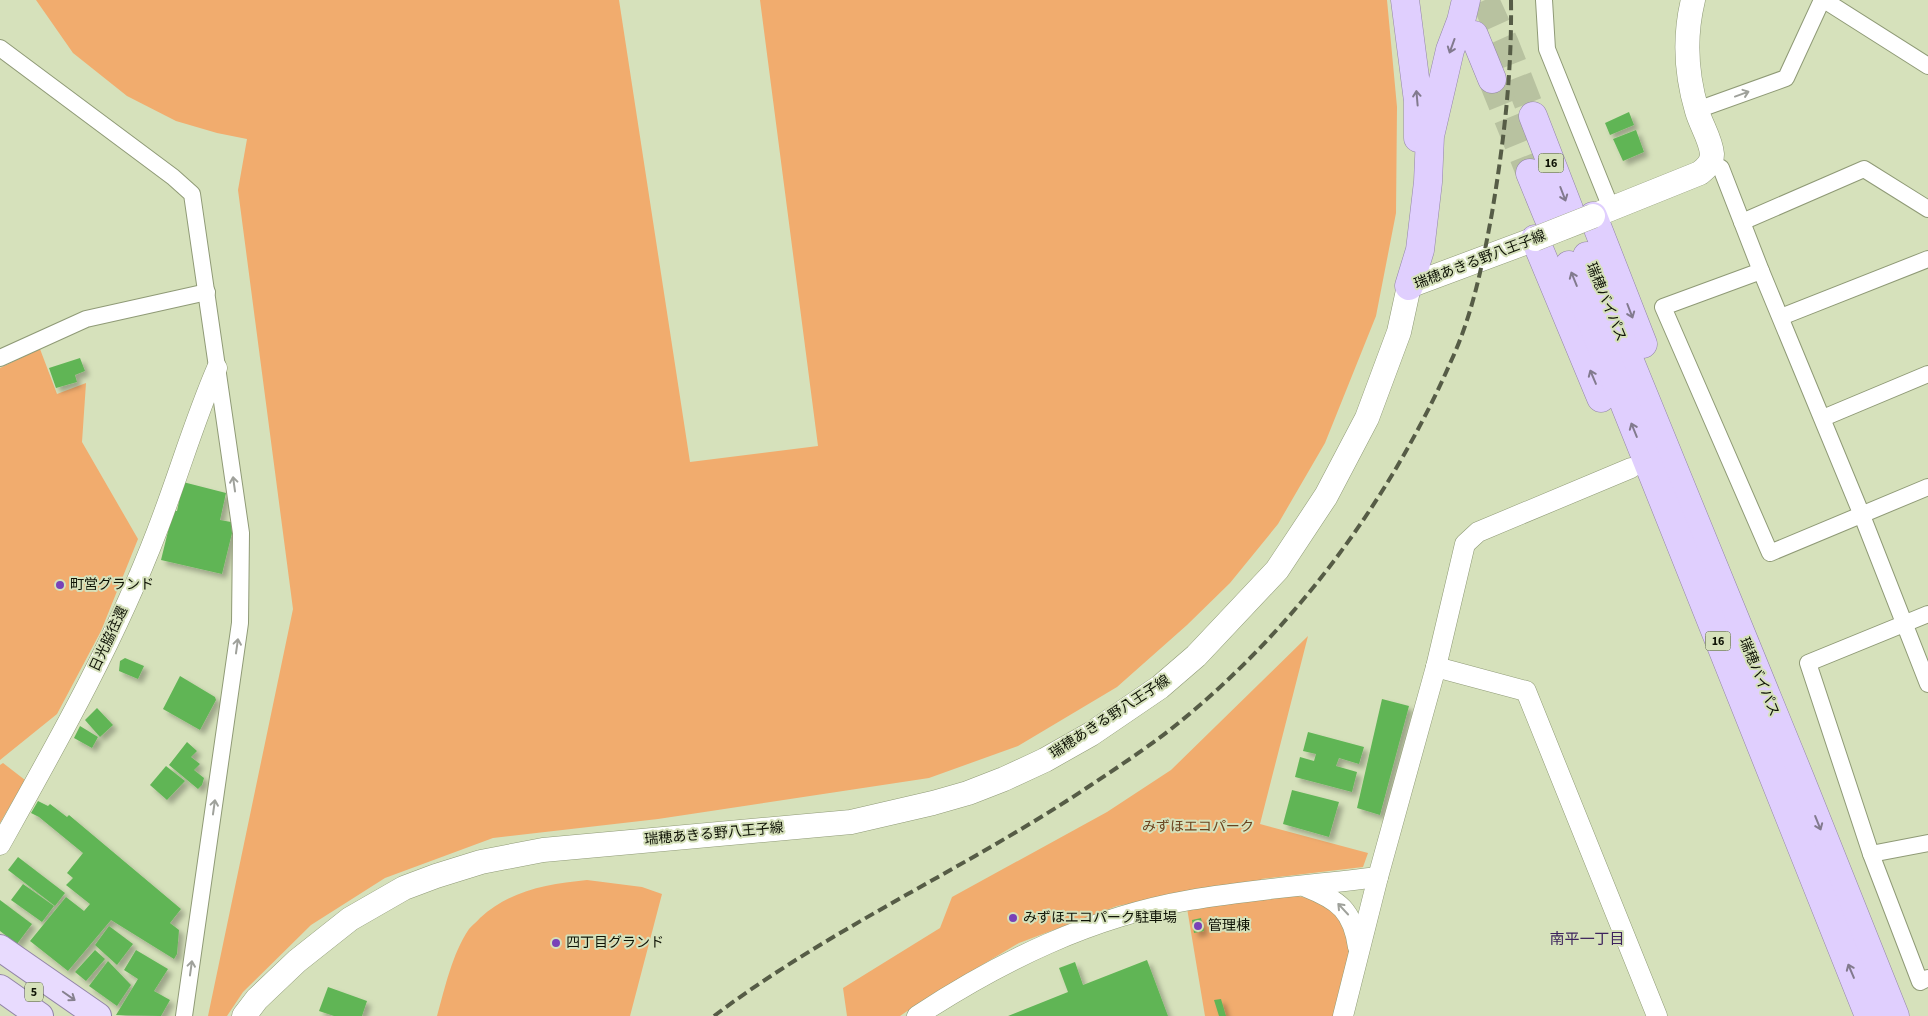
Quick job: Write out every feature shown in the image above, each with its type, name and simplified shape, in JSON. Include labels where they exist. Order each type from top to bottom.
[{"type":"highway","points":[[1405,0],[1418,101],[1416,206],[1410,256],[1409,286]]},
{"type":"highway","points":[[1409,286],[1420,250],[1433,119],[1450,50],[1466,0]]},
{"type":"highway","points":[[1474,35],[1492,79]]},
{"type":"highway","name":"16","points":[[1533,116],[1571,218]]},
{"type":"highway","name":"16","points":[[1530,173],[1571,218]]},
{"type":"highway","points":[[1571,218],[1631,468],[1727,709],[1821,915],[1836,934]]},
{"type":"highway","points":[[1571,218],[1799,741],[1800,778]]},
{"type":"highway","name":"瑞穂バイパス","points":[[1869,1016],[1578,261],[1800,778],[1895,1016]]},
{"type":"main road","points":[[1692,0],[1688,24],[1688,73],[1696,110],[1712,156],[1710,162]]},
{"type":"main road","name":"瑞穂あきる野八王子線","points":[[244,1016],[257,999],[297,961],[350,919],[404,888],[436,876],[481,862],[543,850],[851,822],[933,803],[1004,779],[1045,760],[1090,734],[1160,688],[1196,656],[1277,570],[1326,496],[1367,418],[1398,332],[1409,286],[1571,218],[1700,172],[1707,168],[1710,162]]},
{"type":"main road","points":[[0,948],[98,1016]]},
{"type":"main road","name":"5","points":[[0,968],[68,1016]]},
{"type":"main road","name":"5","points":[[0,988],[40,1016]]},
{"type":"main road","points":[[0,1008],[11,1016]]},
{"type":"street","points":[[1544,0],[1547,49],[1571,218]]},
{"type":"street","points":[[1696,110],[1786,78],[1823,0],[1928,66]]},
{"type":"street","points":[[0,48],[173,177],[192,194],[241,533],[240,623],[184,1016]]},
{"type":"street","points":[[1710,162],[1721,168],[1761,271],[1823,418],[1928,684]]},
{"type":"street","points":[[1742,222],[1864,169],[1928,209]]},
{"type":"street","points":[[1781,317],[1928,259]]},
{"type":"street","points":[[1761,271],[1663,306],[1770,553],[1928,487]]},
{"type":"street","points":[[0,358],[86,319],[207,292]]},
{"type":"street","name":"日光脇往還","points":[[0,845],[82,697],[107,645],[157,531],[201,405],[217,368]]},
{"type":"street","points":[[1823,418],[1928,374]]},
{"type":"street","points":[[1343,1016],[1378,877],[1436,667],[1465,544],[1478,532],[1631,468]]},
{"type":"street","points":[[1928,614],[1808,663],[1871,854],[1920,982],[1928,978]]},
{"type":"street","points":[[1436,667],[1526,691],[1654,1015]]},
{"type":"street","points":[[1871,854],[1928,843]]},
{"type":"street","points":[[917,1016],[992,970],[1056,939],[1119,917],[1189,900],[1378,877]]},
{"type":"street","points":[[1304,886],[1332,898],[1349,914],[1356,931],[1359,951]]},
{"type":"green space","points":[[36,0],[619,0],[690,462],[818,446],[760,0],[1387,0],[1397,107],[1396,213],[1376,316],[1325,443],[1278,524],[1230,583],[1187,625],[1117,687],[1018,746],[929,778],[658,819],[493,838],[385,878],[311,925],[243,992],[227,1016],[208,1016],[293,609],[238,190],[247,139],[217,133],[176,121],[127,96],[73,53]]},
{"type":"green space","name":"町営グランド","points":[[40,349],[57,394],[86,383],[82,442],[138,539],[101,631],[57,714],[0,760],[0,368]]},
{"type":"green space","name":"みずほエコパーク","points":[[1308,636],[1260,824],[1368,853],[1363,867],[1261,879],[1264,897],[1297,896],[1323,901],[1338,912],[1350,949],[1334,1016],[1205,1016],[1187,908],[1204,889],[1117,906],[1019,943],[928,997],[900,1016],[847,1016],[843,988],[940,928],[952,897],[1107,812],[1171,770]]},
{"type":"green space","points":[[3,763],[25,780],[0,823],[0,765]]},
{"type":"green space","name":"四丁目グランド","points":[[587,880],[642,887],[662,894],[630,1016],[437,1016],[458,949],[469,929],[480,918],[504,901],[530,890],[544,886]]},
{"type":"building","points":[[1629,112],[1634,125],[1610,135],[1605,123]]},
{"type":"building","points":[[1636,130],[1644,152],[1623,161],[1613,139]]},
{"type":"building","points":[[80,358],[85,371],[75,375],[77,382],[56,388],[49,368]]},
{"type":"building","points":[[183,482],[226,493],[220,520],[231,522],[232,533],[222,574],[161,560],[173,511],[177,511]]},
{"type":"building","points":[[125,658],[144,666],[138,679],[119,671],[120,661]]},
{"type":"building","points":[[180,676],[215,697],[216,700],[200,730],[163,709]]},
{"type":"building","points":[[1382,699],[1409,706],[1380,815],[1357,808]]},
{"type":"building","points":[[97,708],[113,725],[100,737],[85,720]]},
{"type":"building","points":[[80,726],[98,737],[92,748],[74,738]]},
{"type":"building","points":[[1308,732],[1364,747],[1359,764],[1339,758],[1336,766],[1357,772],[1352,792],[1295,777],[1300,757],[1314,761],[1316,754],[1303,751]]},
{"type":"building","points":[[187,742],[197,751],[191,757],[200,764],[194,770],[204,778],[202,785],[198,789],[169,765]]},
{"type":"building","points":[[166,766],[185,781],[167,800],[150,785]]},
{"type":"building","points":[[1292,790],[1339,802],[1329,837],[1283,824]]},
{"type":"building","points":[[38,801],[48,806],[50,804],[67,817],[69,815],[181,909],[170,923],[179,930],[177,954],[174,959],[111,920],[68,971],[30,941],[66,897],[84,911],[90,904],[66,885],[73,878],[67,873],[83,853],[39,817],[31,813]]},
{"type":"building","points":[[18,857],[65,893],[55,906],[8,870]]},
{"type":"building","points":[[23,884],[54,906],[42,922],[11,900]]},
{"type":"building","points":[[0,900],[32,924],[17,944],[0,931]]},
{"type":"building","name":"管理棟","points":[[1201,918],[1204,931],[1194,933],[1192,920]]},
{"type":"building","points":[[109,926],[133,944],[117,965],[95,945]]},
{"type":"building","points":[[95,950],[105,959],[86,981],[75,972]]},
{"type":"building","points":[[136,950],[168,969],[154,991],[170,1000],[161,1016],[116,1015],[138,979],[124,970]]},
{"type":"building","points":[[1147,960],[1168,1016],[1008,1016],[1068,992],[1059,968],[1075,962],[1083,985]]},
{"type":"building","points":[[108,961],[131,985],[117,1006],[89,986]]},
{"type":"building","points":[[328,987],[367,1001],[362,1016],[334,1016],[319,1011]]},
{"type":"building","points":[[1221,999],[1226,1016],[1219,1016],[1214,1000]]},
{"type":"tunnel","points":[[1485,0],[1505,44],[1533,116]]},
{"type":"tunnel","points":[[1492,79],[1530,173]]},
{"type":"tunnel","points":[[1569,209],[1587,256]]},
{"type":"tunnel","points":[[1548,217],[1569,265]]},
{"type":"railway","points":[[714,1016],[759,984],[853,925],[1045,815],[1159,738],[1223,684],[1264,644],[1338,556],[1401,460],[1428,410],[1452,359],[1472,306],[1489,231],[1500,159],[1509,81],[1511,0]]},
{"type":"place","name":"町営グランド","points":[[60,585]]},
{"type":"place","name":"みずほエコパーク駐車場","points":[[1013,918]]},
{"type":"place","name":"管理棟","points":[[1198,926]]},
{"type":"place","name":"四丁目グランド","points":[[556,943]]},
{"type":"district","name":"南平一丁目","points":[[1587,939]]}]
